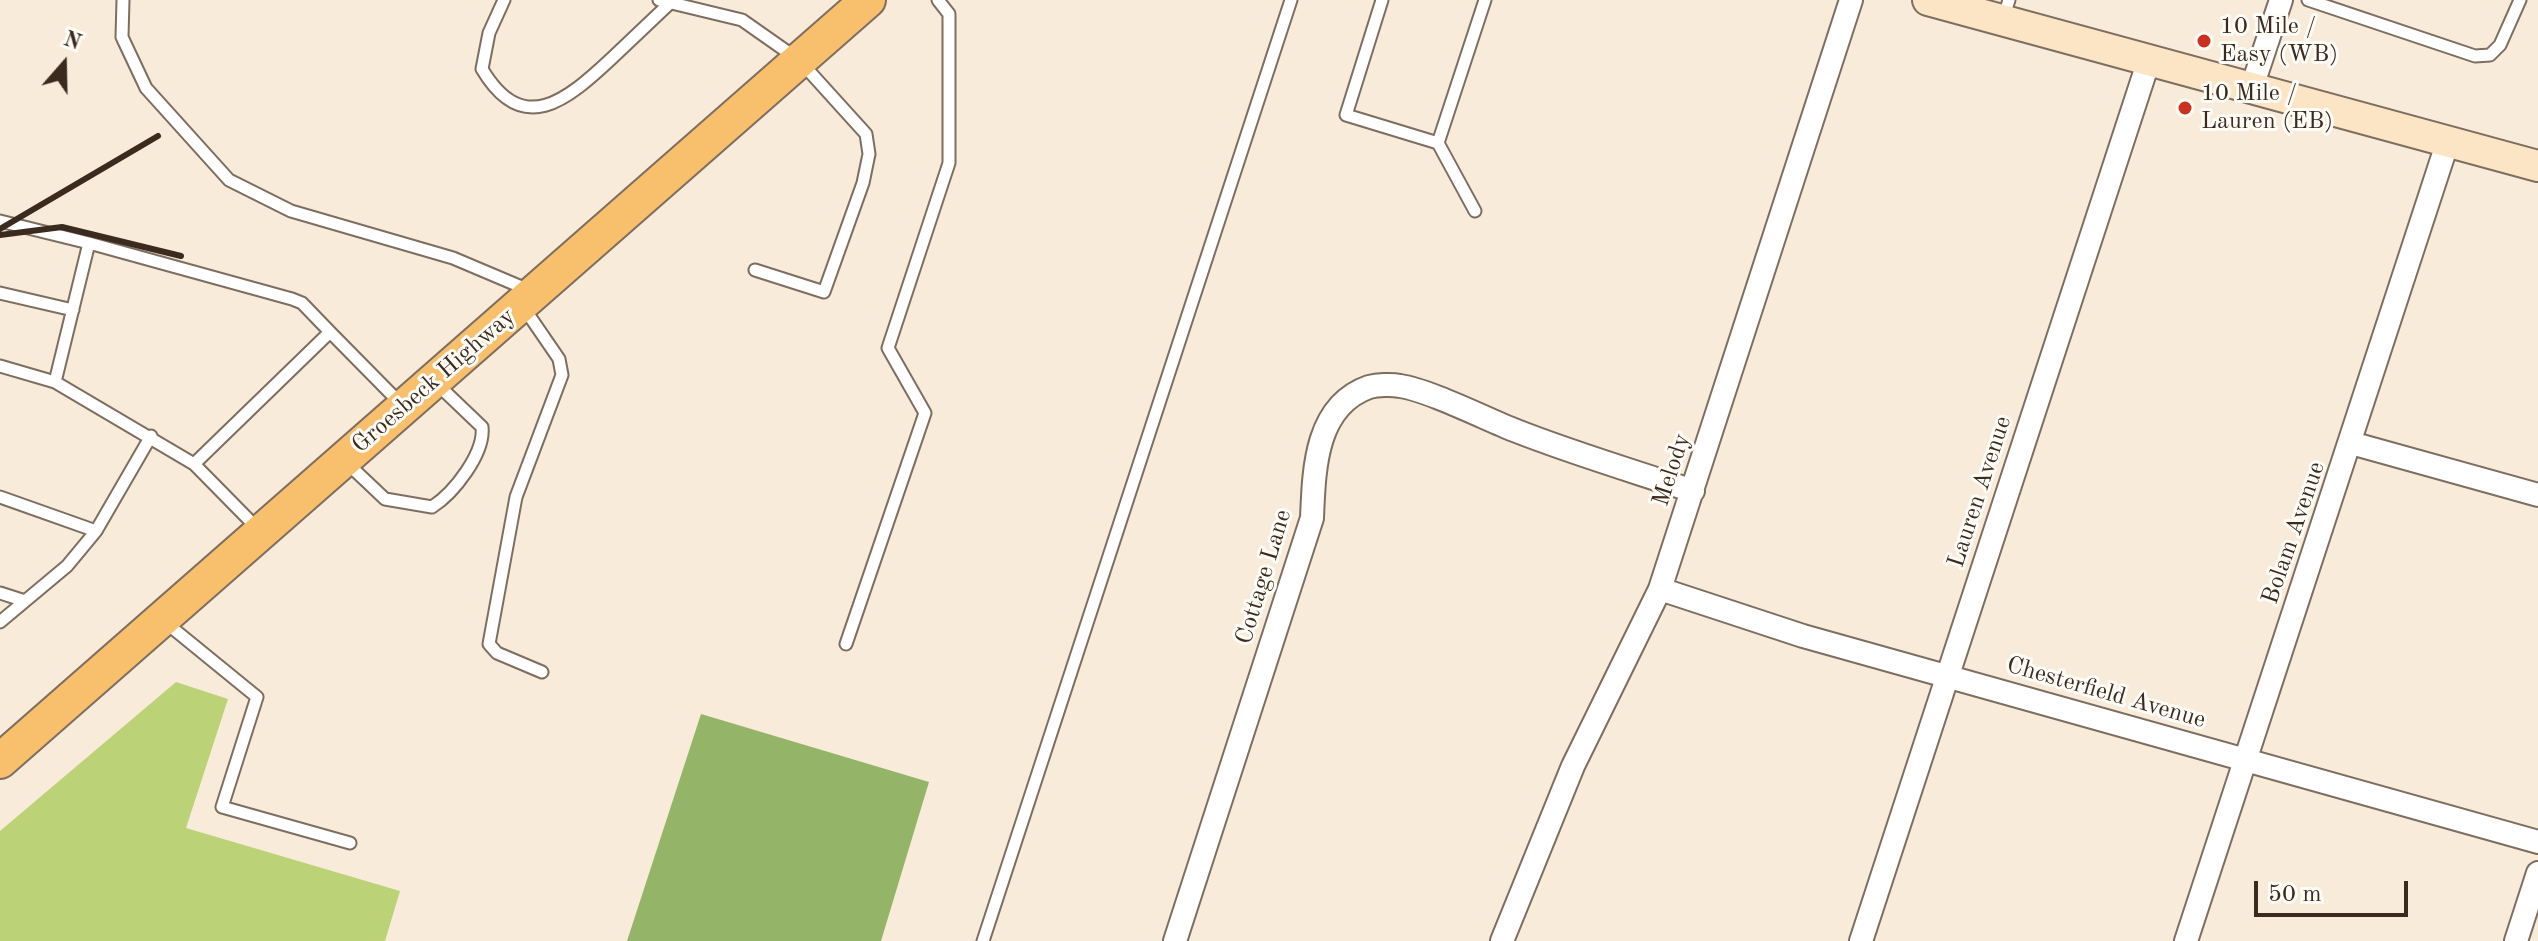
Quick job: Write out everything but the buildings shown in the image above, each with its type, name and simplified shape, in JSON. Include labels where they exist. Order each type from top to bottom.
[{"type":"main road","name":"Groesbeck Highway","points":[[0,761],[868,0]]},
{"type":"main road","points":[[1928,0],[2006,10],[2149,60],[2538,166]]},
{"type":"street","name":"Melody","points":[[1502,941],[1573,766],[1660,589],[1851,0]]},
{"type":"street","points":[[2252,87],[2281,0]]},
{"type":"street","name":"Lauren Avenue","points":[[1861,941],[2149,60]]},
{"type":"street","name":"Bolam Avenue","points":[[2186,941],[2448,141]]},
{"type":"street","name":"Cottage Lane","points":[[1175,941],[1312,518],[1313,478],[1321,438],[1335,411],[1349,397],[1372,386],[1400,386],[1539,440],[1693,491]]},
{"type":"street","points":[[2351,443],[2538,495]]},
{"type":"street","name":"Chesterfield Avenue","points":[[1660,589],[1803,636],[2538,842]]},
{"type":"street","points":[[2516,941],[2538,873]]},
{"type":"lane","points":[[123,0],[122,37],[146,88],[229,180],[291,211],[453,258],[528,298],[559,359],[562,375],[516,497],[489,644],[497,653],[542,672]]},
{"type":"lane","points":[[504,0],[489,33],[482,69],[494,90],[520,105],[543,108],[572,95],[664,2],[742,20],[799,60],[866,134],[866,168],[824,292],[755,270]]},
{"type":"lane","points":[[846,644],[925,413],[888,348],[949,163],[949,14],[938,0]]},
{"type":"lane","points":[[983,941],[1291,0]]},
{"type":"lane","points":[[1382,0],[1346,115],[1438,143],[1475,211]]},
{"type":"lane","points":[[1438,143],[1485,0]]},
{"type":"lane","points":[[2308,0],[2338,4],[2475,56],[2490,55],[2500,45],[2520,0]]},
{"type":"lane","points":[[0,221],[302,303],[404,407]]},
{"type":"lane","points":[[55,382],[89,243]]},
{"type":"lane","points":[[0,293],[73,310]]},
{"type":"lane","points":[[194,464],[330,332]]},
{"type":"lane","points":[[0,366],[55,382],[151,436],[194,464],[261,532]]},
{"type":"lane","points":[[344,460],[385,499],[432,507],[446,498],[484,441],[482,427],[433,381]]},
{"type":"lane","points":[[0,622],[67,566],[96,531],[151,436]]},
{"type":"lane","points":[[0,497],[96,531]]},
{"type":"lane","points":[[0,593],[25,601]]},
{"type":"lane","points":[[162,619],[257,697],[222,807],[350,843]]},
{"type":"green space","points":[[176,682],[228,699],[186,828],[400,891],[385,941],[0,941],[0,831]]},
{"type":"green space","points":[[701,714],[929,782],[881,941],[627,941]]},
{"type":"railway","points":[[0,229],[158,136]]},
{"type":"railway","points":[[0,235],[62,227],[181,256]]},
{"type":"place","name":"10 Mile / Easy (WB)","points":[[2204,41]]},
{"type":"place","name":"10 Mile / Lauren (EB)","points":[[2185,108]]}]
